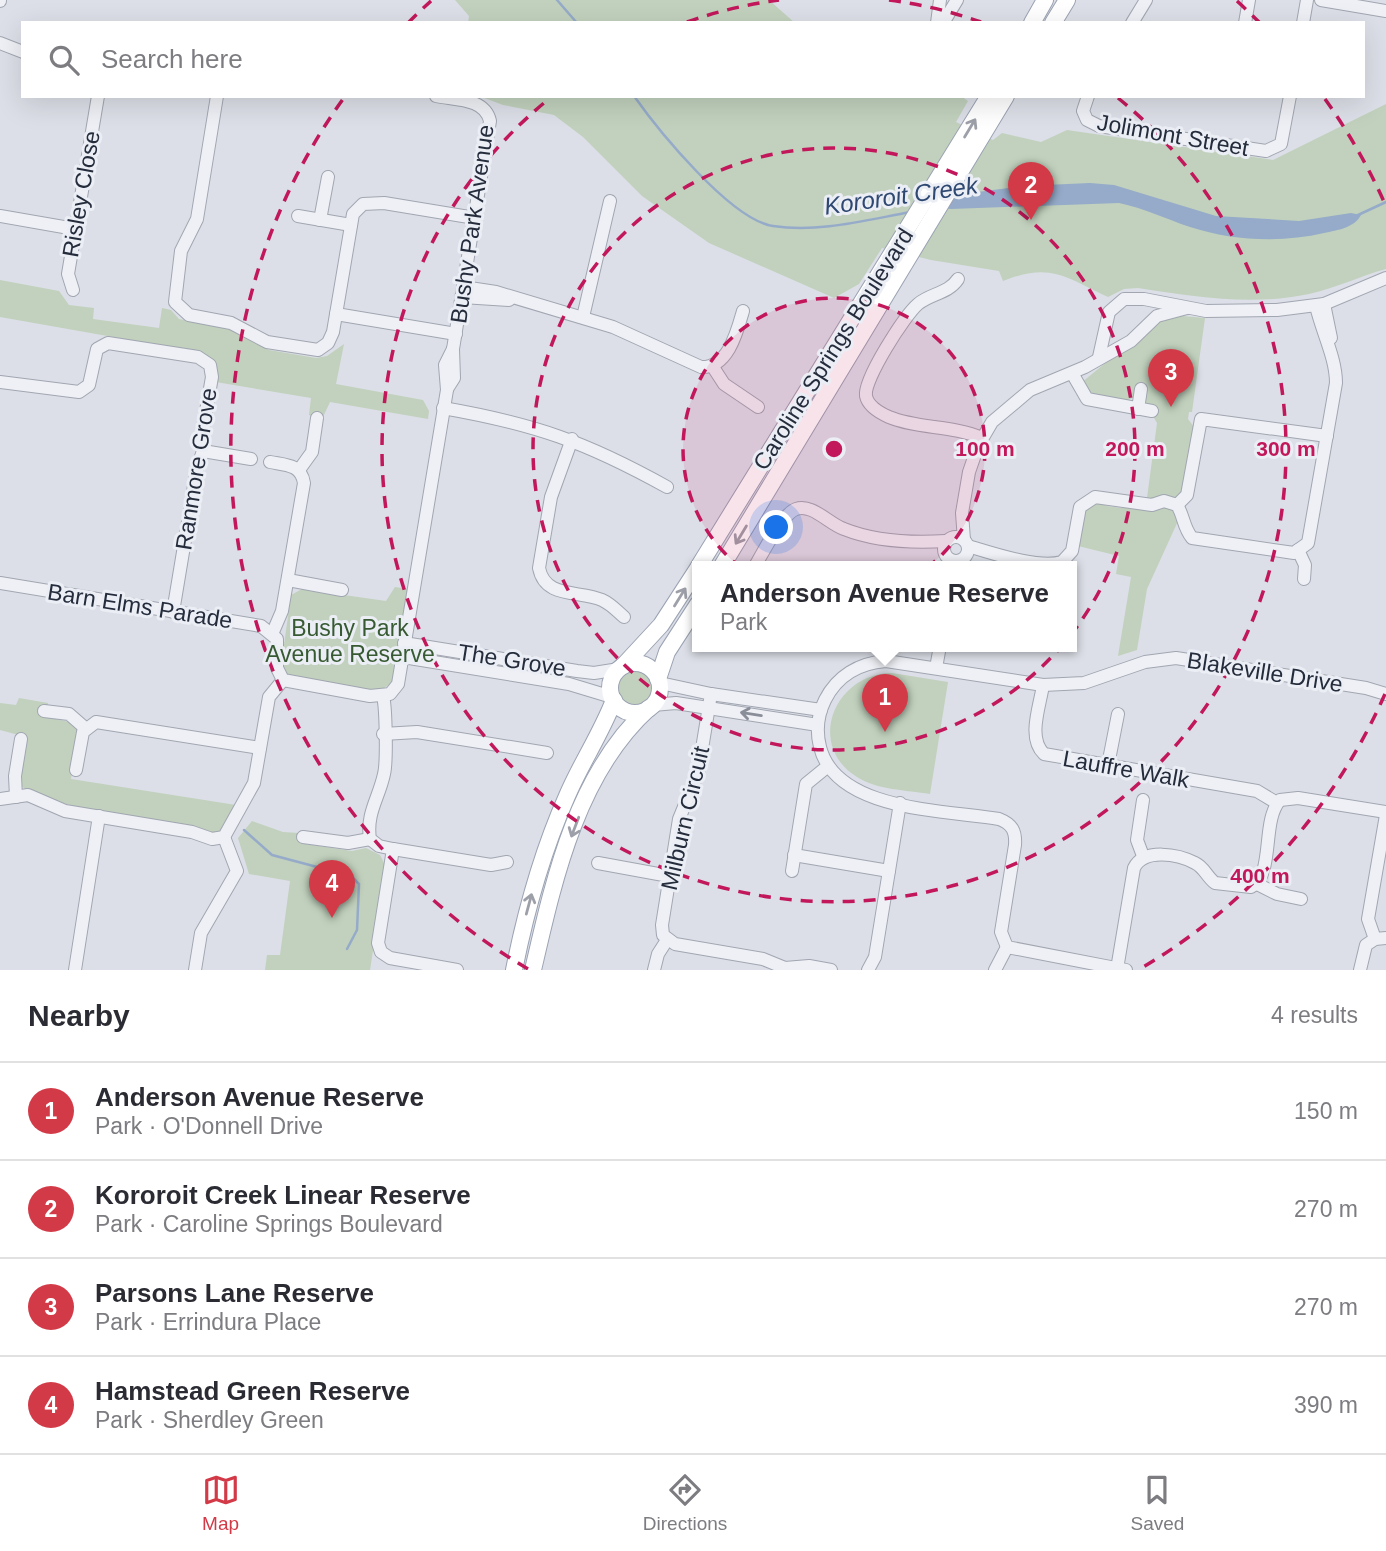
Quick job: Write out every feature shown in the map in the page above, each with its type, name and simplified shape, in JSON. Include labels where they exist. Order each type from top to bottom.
[{"type":"main road","points":[[1033,21],[1045,0]]},
{"type":"main road","points":[[1054,21],[1067,0]]},
{"type":"main road","name":"Caroline Springs Boulevard","points":[[702,561],[988,98]]},
{"type":"main road","name":"Caroline Springs Boulevard","points":[[725,561],[1005,98]]},
{"type":"main road","name":"Caroline Springs Boulevard","points":[[621,668],[661,626],[692,577]]},
{"type":"main road","points":[[533,970],[554,887],[586,800],[618,740],[651,707],[659,695],[659,681],[667,652],[692,613]]},
{"type":"main road","points":[[513,970],[547,845],[575,776],[602,730],[613,699],[611,682],[621,668],[631,663],[647,666],[659,681]]},
{"type":"main road","points":[[613,699],[626,711],[642,712],[651,707]]},
{"type":"street","points":[[937,21],[940,0]]},
{"type":"street","points":[[944,21],[957,0]]},
{"type":"street","points":[[1133,21],[1146,0]]},
{"type":"street","points":[[1245,21],[1249,0]]},
{"type":"street","points":[[1303,21],[1307,0]]},
{"type":"street","points":[[1321,0],[1386,11]]},
{"type":"street","points":[[0,43],[21,51]]},
{"type":"street","points":[[0,53],[21,52]]},
{"type":"street","name":"Risley Close","points":[[73,290],[68,274],[97,98]]},
{"type":"street","points":[[217,98],[197,219],[181,251],[175,302],[189,315],[231,323],[267,342],[312,351],[328,343],[336,314],[351,225],[357,209],[370,203],[475,218]]},
{"type":"street","name":"Bushy Park Avenue","points":[[404,643],[443,408],[447,390],[454,378],[453,349],[489,116],[479,105],[455,98]]},
{"type":"street","name":"Jolimont Street","points":[[1086,99],[1083,111],[1087,120],[1098,126],[1266,151],[1277,148],[1284,136],[1290,98]]},
{"type":"street","points":[[320,220],[328,177]]},
{"type":"street","points":[[583,317],[610,201]]},
{"type":"street","points":[[0,216],[75,229]]},
{"type":"street","points":[[298,216],[351,225]]},
{"type":"street","points":[[1099,357],[1107,319],[1114,305],[1133,298],[1187,308],[1251,312],[1320,305],[1386,278]]},
{"type":"street","points":[[958,279],[951,288],[922,301],[910,312],[872,374],[866,393],[870,404],[888,416],[959,429],[982,438]]},
{"type":"street","points":[[463,292],[498,302],[513,300],[583,317],[650,341],[695,365],[713,367],[723,358],[735,337],[743,311]]},
{"type":"street","points":[[1151,300],[1157,306],[1157,316]]},
{"type":"street","points":[[1063,561],[1072,551],[1080,507],[1090,498],[1152,505],[1164,501],[1177,505],[1183,514],[1184,528],[1192,538],[1294,553],[1308,543],[1336,383],[1336,367],[1331,356],[1332,336],[1320,305]]},
{"type":"street","points":[[947,551],[962,513],[973,458],[992,422],[1015,400],[1131,341],[1157,316],[1187,308]]},
{"type":"street","points":[[336,314],[456,334]]},
{"type":"street","points":[[1104,341],[1119,346]]},
{"type":"street","name":"Ranmore Grove","points":[[0,382],[79,393],[89,385],[97,349],[108,343],[198,357],[210,365],[202,434],[203,451],[197,468],[173,612]]},
{"type":"street","points":[[713,367],[724,384],[758,407]]},
{"type":"street","points":[[1072,373],[1087,398],[1152,411]]},
{"type":"street","points":[[1138,408],[1141,389]]},
{"type":"street","points":[[443,408],[511,421],[572,439],[667,487]]},
{"type":"street","points":[[299,470],[312,452],[317,418]]},
{"type":"street","points":[[1177,505],[1187,495],[1201,419],[1327,436]]},
{"type":"street","points":[[572,439],[551,496],[539,568],[541,578],[551,589],[603,601],[624,617]]},
{"type":"street","points":[[203,451],[251,459]]},
{"type":"street","points":[[270,462],[299,470]]},
{"type":"street","points":[[299,470],[304,483],[282,611],[273,632],[279,645],[278,672],[283,680],[383,696],[398,684],[404,643]]},
{"type":"street","points":[[758,561],[786,517],[797,508],[808,508],[849,531],[920,543],[947,551],[1032,561]]},
{"type":"street","points":[[962,513],[964,553]]},
{"type":"street","points":[[1298,550],[1305,565],[1304,579]]},
{"type":"street","points":[[947,551],[964,553]]},
{"type":"street","points":[[288,580],[342,590]]},
{"type":"street","name":"Barn Elms Parade","points":[[0,583],[261,626],[273,632]]},
{"type":"street","name":"The Grove","points":[[404,643],[594,673],[621,668]]},
{"type":"street","points":[[936,668],[939,652]]},
{"type":"street","name":"The Grove","points":[[403,657],[569,684],[613,699]]},
{"type":"street","name":"Blakeville Drive","points":[[819,718],[832,688],[863,665],[886,661],[1043,685],[1083,683],[1145,662],[1176,658],[1203,660],[1366,688],[1386,694]]},
{"type":"street","points":[[0,799],[28,795],[55,808],[192,832],[212,839],[224,836],[254,783],[269,697],[283,680]]},
{"type":"street","points":[[659,681],[709,701]]},
{"type":"street","name":"Lauffre Walk","points":[[1043,685],[1035,736],[1040,751],[1055,758],[1257,791],[1277,803]]},
{"type":"street","name":"Blakeville Drive","points":[[1366,688],[1386,687]]},
{"type":"street","points":[[370,839],[370,814],[385,767],[383,734],[386,710],[383,696]]},
{"type":"street","points":[[651,707],[709,701],[819,718],[819,743],[828,766],[852,790],[900,803],[999,818],[1013,828],[1015,845],[1001,932],[1007,947],[995,970]]},
{"type":"street","name":"Milburn Circuit","points":[[667,940],[662,925],[670,876],[682,809],[698,773],[709,701]]},
{"type":"street","points":[[44,711],[69,714],[85,728]]},
{"type":"street","points":[[1108,765],[1118,715]]},
{"type":"street","points":[[85,728],[103,722],[261,748]]},
{"type":"street","points":[[76,770],[85,728]]},
{"type":"street","points":[[383,734],[417,732],[547,753]]},
{"type":"street","points":[[16,797],[15,776],[21,739]]},
{"type":"street","points":[[792,871],[806,784],[828,766]]},
{"type":"street","points":[[1007,947],[1122,969],[1134,867],[1143,856],[1153,854],[1189,860],[1200,866],[1211,880],[1221,884],[1246,888],[1257,884],[1262,875],[1277,803],[1285,798],[1298,798],[1386,814],[1368,919],[1380,938],[1363,950],[1360,970]]},
{"type":"street","points":[[1143,800],[1137,840],[1143,856]]},
{"type":"street","points":[[868,970],[875,957],[900,803]]},
{"type":"street","points":[[75,970],[99,816]]},
{"type":"street","points":[[195,970],[201,933],[237,871],[224,836]]},
{"type":"street","points":[[303,836],[348,844],[370,839]]},
{"type":"street","points":[[370,839],[379,846],[393,849],[491,865],[507,863]]},
{"type":"street","points":[[393,849],[378,943],[381,952],[390,958],[457,970]]},
{"type":"street","points":[[794,855],[888,871]]},
{"type":"street","points":[[598,863],[670,876]]},
{"type":"street","points":[[1257,884],[1277,894],[1301,899]]},
{"type":"street","points":[[654,970],[658,954],[667,940],[676,944],[763,959],[784,969],[809,966],[831,970]]},
{"type":"green space","points":[[455,0],[769,0],[793,21],[468,21],[469,16]]},
{"type":"green space","points":[[484,98],[964,98],[968,101],[956,122],[993,140],[1002,133],[1041,142],[1067,130],[1273,160],[1386,104],[1386,269],[1309,294],[1288,298],[1224,299],[1138,288],[1124,289],[1108,297],[1057,274],[1034,273],[1003,281],[999,271],[931,260],[882,248],[859,284],[834,298],[709,243],[642,196],[583,137],[554,115],[503,105]]},
{"type":"green space","points":[[0,280],[59,291],[69,305],[94,308],[93,319],[159,328],[162,308],[171,310],[179,319],[230,329],[269,350],[316,358],[327,356],[344,344],[336,384],[423,400],[429,411],[428,419],[330,402],[323,417],[309,415],[311,398],[216,382],[198,352],[0,317]]},
{"type":"green space","points":[[1172,315],[1205,318],[1192,412],[1189,412],[1188,419],[1194,427],[1184,492],[1171,499],[1147,498],[1157,423],[1147,406],[1136,396],[1125,402],[1090,396],[1081,383],[1158,320]]},
{"type":"green space","points":[[1104,502],[1106,506],[1122,508],[1124,505],[1173,507],[1178,521],[1147,589],[1137,650],[1118,656],[1131,577],[1116,574],[1119,556],[1078,546],[1083,512],[1089,504]]},
{"type":"green space","name":"Bushy Park Avenue Reserve","points":[[395,587],[408,589],[392,683],[379,691],[285,675],[281,666],[291,595],[302,589],[386,601]]},
{"type":"green space","points":[[635,671],[647,676],[652,688],[647,700],[635,705],[623,700],[618,688],[623,676]]},
{"type":"green space","points":[[892,673],[948,682],[930,794],[883,787],[865,781],[841,763],[833,747],[830,730],[842,697],[855,685],[872,676]]},
{"type":"green space","points":[[19,698],[48,703],[47,717],[69,722],[79,730],[71,779],[236,805],[222,831],[212,834],[142,821],[51,800],[31,792],[21,785],[19,780],[26,737],[0,730],[0,703],[16,705]]},
{"type":"green space","points":[[252,821],[283,832],[299,833],[299,843],[352,851],[366,848],[380,855],[386,867],[370,970],[265,970],[267,955],[280,955],[290,881],[249,874],[238,838]]},
{"type":"water","points":[[1090,183],[1114,185],[1216,216],[1299,221],[1351,213],[1361,215],[1350,226],[1335,231],[1291,238],[1257,239],[1206,232],[1119,203],[951,209],[941,208],[939,197],[1023,186]]},
{"type":"waterway","name":"Kororoit Creek","points":[[557,0],[575,21]]},
{"type":"waterway","name":"Kororoit Creek","points":[[636,98],[697,172],[737,208],[756,220],[773,226],[808,228],[842,225],[911,212]]},
{"type":"waterway","name":"Kororoit Creek","points":[[1358,215],[1386,202]]},
{"type":"waterway","points":[[244,830],[272,855],[351,876],[359,884],[357,930],[347,949]]},
{"type":"place","name":"Kororoit Creek Linear Reserve","points":[[1031,220]]},
{"type":"place","name":"Parsons Lane Reserve","points":[[1171,407]]},
{"type":"place","name":"Anderson Avenue Reserve","points":[[885,732]]},
{"type":"place","name":"Hamstead Green Reserve","points":[[332,918]]}]
